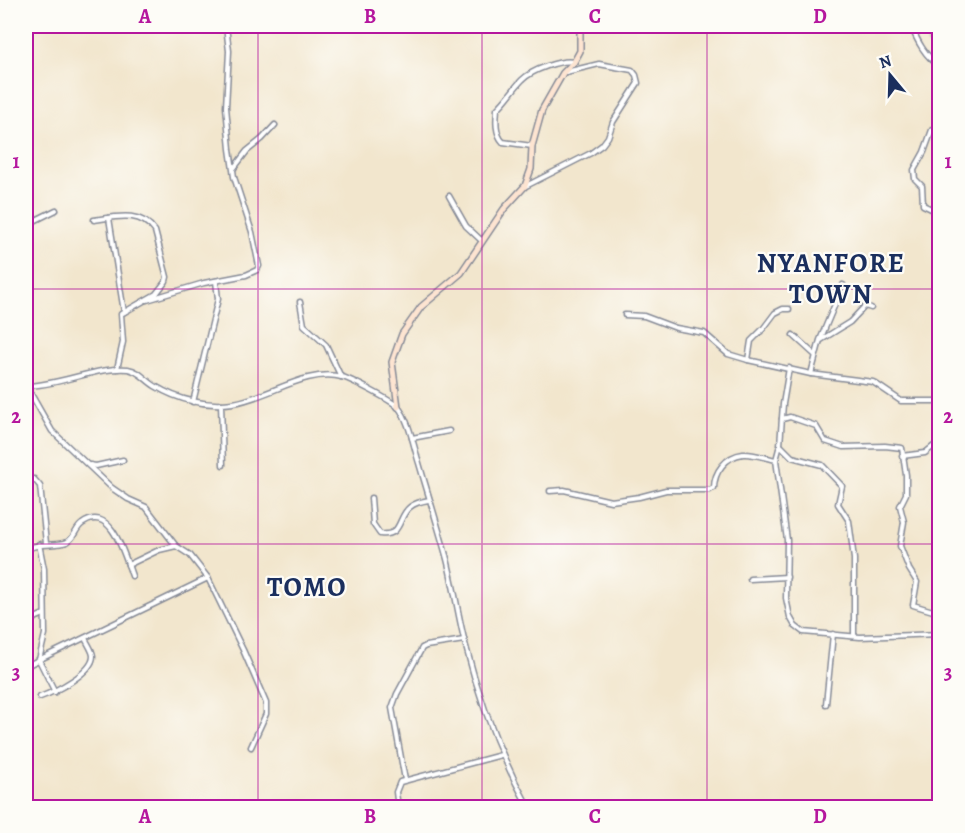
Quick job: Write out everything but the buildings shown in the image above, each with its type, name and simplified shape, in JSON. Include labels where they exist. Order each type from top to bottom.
[{"type":"street","points":[[123,312],[147,300],[216,280],[246,275],[257,270],[259,266],[252,232],[233,169],[226,107],[229,51],[226,26]]},
{"type":"street","points":[[525,186],[531,169],[532,146],[542,110],[580,51],[580,26]]},
{"type":"street","points":[[863,26],[871,28],[875,26]]},
{"type":"street","points":[[910,26],[932,61],[939,66]]},
{"type":"street","points":[[532,146],[500,140],[497,134],[497,109],[526,77],[555,63],[566,60],[574,62]]},
{"type":"street","points":[[529,807],[501,755],[478,694],[447,559],[412,438],[398,407],[392,362],[402,334],[421,306],[461,273],[504,209],[525,186],[591,153],[602,145],[608,137],[612,122],[638,83],[632,70],[599,64],[564,73]]},
{"type":"street","points":[[233,169],[247,151],[275,125]]},
{"type":"street","points":[[932,130],[914,170],[915,179],[922,186],[923,205],[939,213]]},
{"type":"street","points":[[449,196],[466,226],[482,241]]},
{"type":"street","points":[[26,225],[56,210]]},
{"type":"street","points":[[94,220],[131,216],[147,222],[155,231],[167,277],[162,288],[147,300]]},
{"type":"street","points":[[109,218],[123,312],[123,342],[117,369]]},
{"type":"street","points":[[193,402],[218,299],[216,280]]},
{"type":"street","points":[[811,374],[820,340],[843,285]]},
{"type":"street","points":[[300,302],[303,325],[326,345],[341,377]]},
{"type":"street","points":[[820,340],[850,322],[865,306],[871,308]]},
{"type":"street","points":[[748,360],[751,341],[775,313],[789,309]]},
{"type":"street","points":[[625,315],[644,316],[676,328],[704,333],[728,354],[748,360],[811,374],[873,382],[901,400],[939,401]]},
{"type":"street","points":[[792,335],[815,355]]},
{"type":"street","points":[[789,368],[781,419],[780,445],[776,460],[788,540],[786,598],[790,617],[795,627],[804,632],[854,636],[939,634]]},
{"type":"street","points":[[251,747],[266,714],[266,703],[208,578],[190,555],[176,546],[146,507],[112,488],[52,431],[26,387],[117,369],[138,372],[159,388],[193,402],[221,404],[252,398],[315,377],[341,377],[353,381],[398,407]]},
{"type":"street","points":[[221,404],[223,465]]},
{"type":"street","points":[[781,419],[790,417],[816,426],[825,441],[843,447],[902,448],[906,494],[900,506],[904,522],[900,546],[917,582],[914,605],[933,611],[939,617]]},
{"type":"street","points":[[412,438],[449,431]]},
{"type":"street","points":[[902,456],[925,453],[939,441]]},
{"type":"street","points":[[780,445],[792,457],[822,465],[842,486],[838,504],[849,521],[853,550],[854,636]]},
{"type":"street","points":[[550,491],[564,490],[611,501],[666,490],[710,490],[714,488],[716,473],[719,469],[729,460],[741,454],[776,460]]},
{"type":"street","points":[[89,465],[96,466],[123,460]]},
{"type":"street","points":[[26,479],[34,479],[40,486],[46,543]]},
{"type":"street","points":[[371,498],[374,524],[380,534],[386,535],[393,533],[400,525],[405,512],[410,507],[429,500]]},
{"type":"street","points":[[26,550],[39,544],[65,543],[72,539],[82,524],[101,519],[111,528],[132,576]]},
{"type":"street","points":[[39,544],[44,569],[45,634],[39,660],[56,692]]},
{"type":"street","points":[[128,565],[159,550],[176,546]]},
{"type":"street","points":[[750,579],[787,577]]},
{"type":"street","points":[[26,666],[208,578]]},
{"type":"street","points":[[26,622],[44,614]]},
{"type":"street","points":[[826,704],[833,634]]},
{"type":"street","points":[[40,697],[56,692],[80,675],[90,663],[92,653],[84,638]]},
{"type":"street","points":[[405,780],[392,708],[397,694],[422,648],[464,640]]},
{"type":"street","points":[[398,807],[397,786],[405,780],[501,755]]},
{"type":"street","points":[[162,807],[174,805],[205,807]]},
{"type":"green space","points":[[932,26],[939,26],[939,56],[928,43]]},
{"type":"district","name":"NYANFORE TOWN","points":[[831,278]]},
{"type":"district","name":"TOMO","points":[[307,587]]}]
